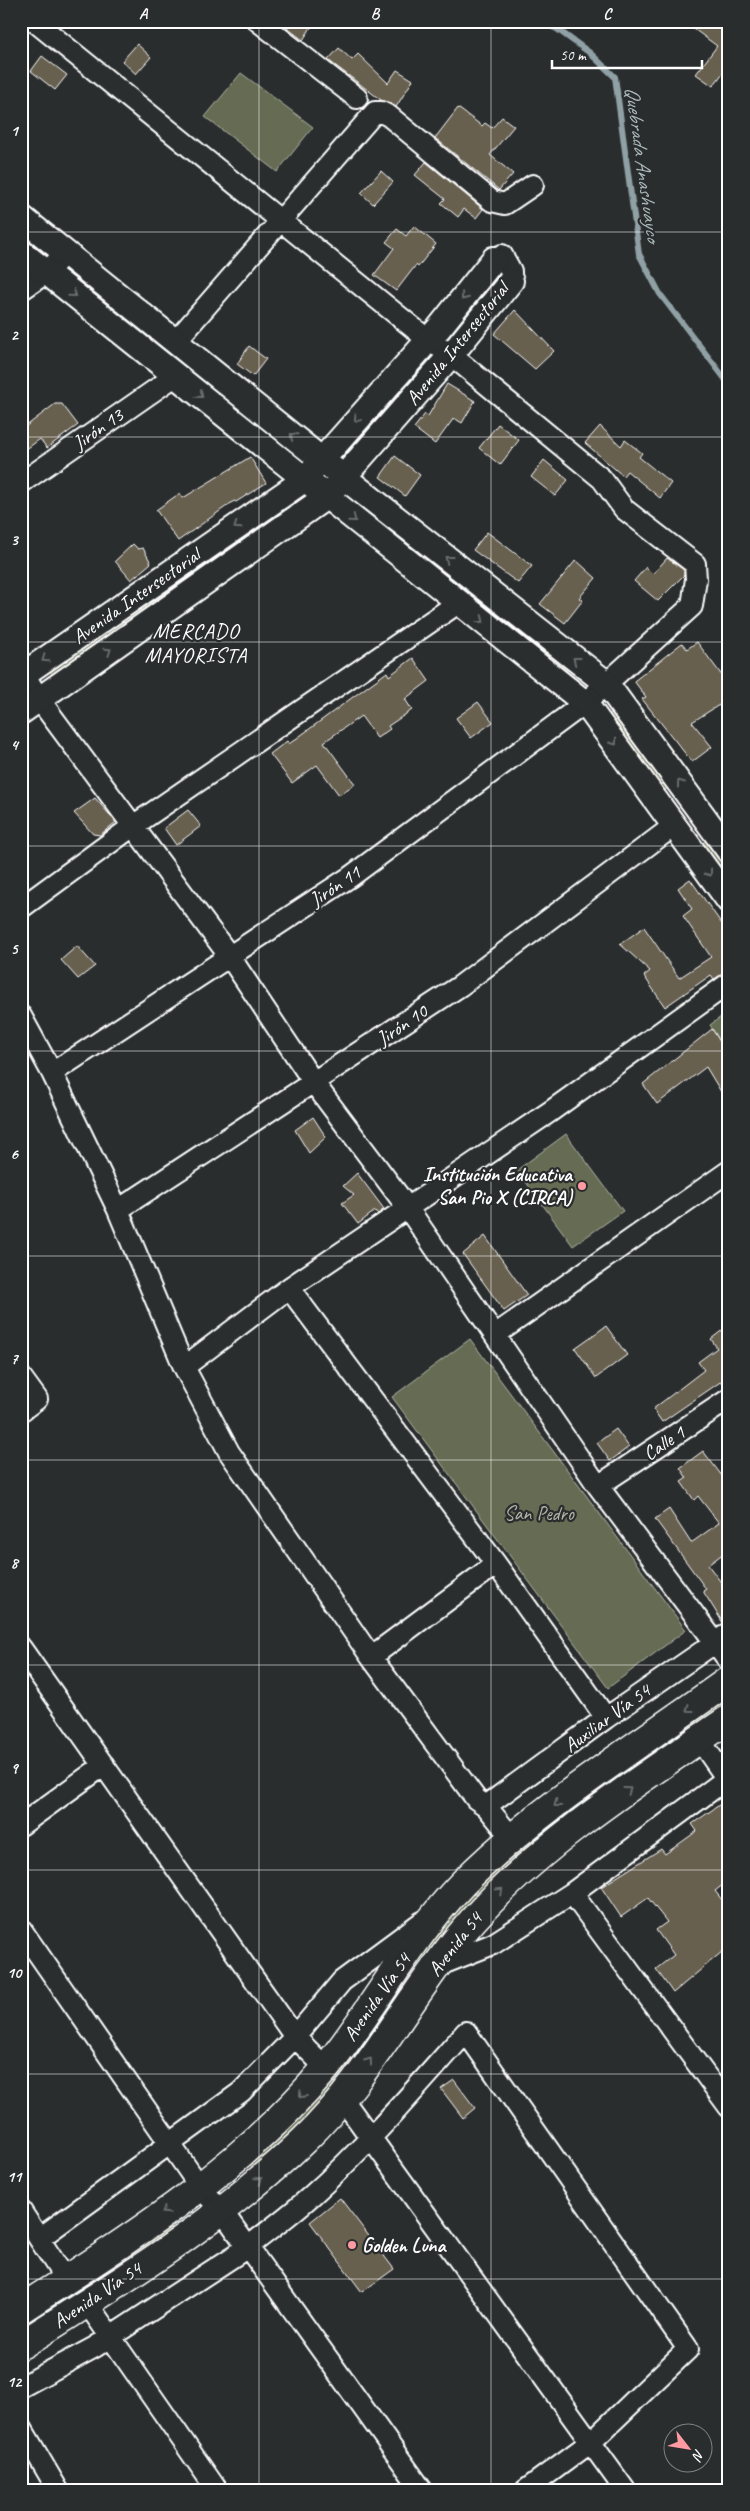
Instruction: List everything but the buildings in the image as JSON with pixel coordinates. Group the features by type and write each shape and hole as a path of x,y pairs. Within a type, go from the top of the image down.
{"main road":[{"name":"Avenida Vía 54","path":"21,2309 200,2187 285,2114 326,2068 442,1908 462,1884 512,1838 729,1680"},
{"name":"Avenida 54","path":"222,2211 306,2139 342,2098 437,1966 472,1921 522,1871 565,1835 729,1718"},
{"name":"Avenida Vía 54","path":"21,2345 222,2211"}],"street":[{"path":"34,21 427,339 451,355"},
{"path":"258,21 357,98"},
{"path":"175,342 375,112 381,112 389,116 492,201 505,204 533,185"},
{"path":"21,217 322,460 606,683 729,851"},
{"path":"21,252 326,498 585,702 729,901"},
{"path":"21,290 46,273 66,253"},
{"name":"Avenida Intersectorial","path":"22,673 304,480 494,259 502,255 511,271 511,281 451,355 326,498 30,705"},
{"name":"Jirón 11","path":"52,1074 350,877 585,702 692,606 696,579 695,564 624,509 602,479 451,355"},
{"name":"Jirón 13","path":"21,483 175,376"},
{"path":"21,908 134,826 458,603"},
{"path":"22,673 30,705 134,826 230,957 314,1083 407,1207 598,1486 721,1638 729,1661"},
{"path":"675,825 698,809"},
{"name":"Jirón 10","path":"118,1210 460,986 675,825"},
{"path":"184,1367 288,1288 551,1111 729,983"},
{"path":"21,1016 52,1074 118,1210 184,1367 229,1452 371,1657 476,1799 486,1806 512,1838"},
{"path":"496,1335 729,1171"},
{"path":"288,1288 496,1564 606,1718"},
{"path":"21,1377 37,1399 21,1411"},
{"name":"Calle 1","path":"598,1486 729,1399"},
{"path":"371,1657 496,1564"},
{"name":"Auxiliar Vía 54","path":"486,1806 606,1718 721,1638"},
{"path":"21,1648 295,2037 326,2068"},
{"path":"437,1966 493,1944 572,1893 728,1779 699,1739"},
{"path":"21,1825 104,1765"},
{"path":"572,1893 729,2107"},
{"path":"40,2238 241,2092 295,2037 342,1981 442,1908"},
{"path":"21,1929 200,2187 222,2211 422,2490"},
{"path":"21,2387 109,2338 248,2247 310,2197 370,2138 466,2032 688,2349 591,2442 526,2490"},
{"path":"342,2098 625,2490"},
{"path":"21,2211 66,2280"},
{"path":"86,2303 216,2490"},
{"path":"21,2427 58,2490"}],"green space":[{"path":"241,73 313,127 277,172 205,117"},
{"path":"502,264 506,273 463,328 455,322"},
{"path":"85,280 296,450 292,456 80,287"},
{"path":"415,365 424,372 356,452 348,445"},
{"path":"289,500 295,508 53,675 48,670"},
{"path":"367,507 568,669 565,673 362,512"},
{"path":"616,710 672,786 662,792 607,716"},
{"path":"709,838 729,865 729,883 701,844"},
{"path":"729,1011 729,1055 710,1025"},
{"path":"566,1134 623,1211 573,1246 517,1170"},
{"name":"San Pedro","path":"470,1339 686,1630 608,1688 392,1397"},
{"path":"729,1692 729,1707 558,1831 337,2088 255,2171 249,2163 473,1889 552,1821"},
{"path":"168,2224 174,2233 21,2334 21,2320"}],"waterway":[{"name":"Quebrada Anashuayco","path":"537,21 557,29 590,53 615,77 639,254 660,294 729,384"}],"place":[{"name":"Institución Educativa San Pio X (CIRCA)","path":"582,1186"},
{"name":"Golden Luna","path":"352,2245"}],"district":[{"name":"MERCADO MAYORISTA","path":"196,643"}]}
